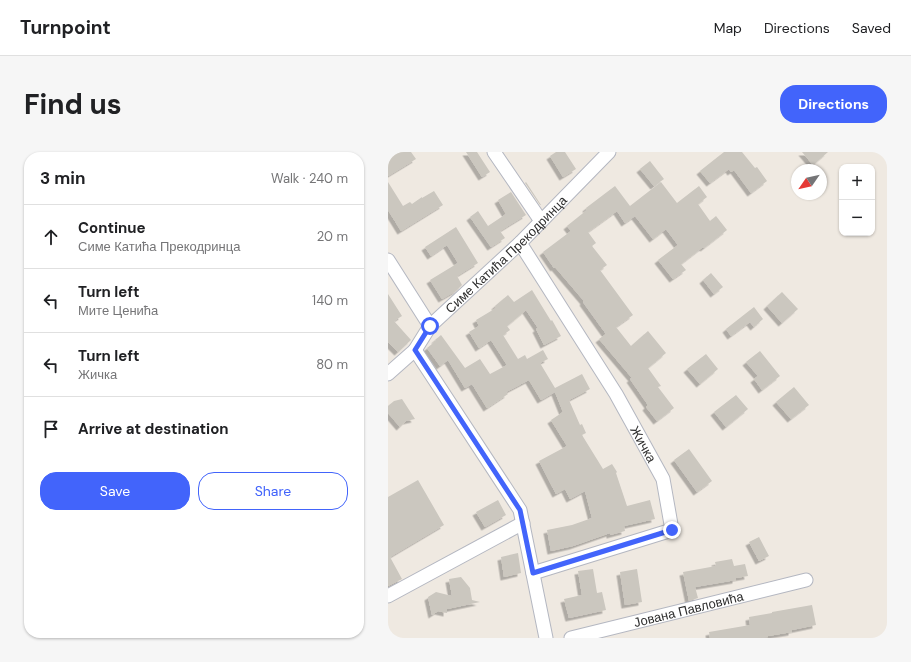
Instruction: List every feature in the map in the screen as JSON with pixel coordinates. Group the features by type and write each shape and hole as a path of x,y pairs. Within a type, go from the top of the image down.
{"street":[{"path":"494,152 541,221"},
{"name":"Симе Катића Прекодринца","path":"388,374 415,350 430,326 520,243 609,152"},
{"name":"Жичка","path":"520,243 616,394 663,479 672,530 533,573"},
{"path":"388,260 430,326"},
{"path":"415,350 520,510 546,638"},
{"path":"388,596 523,523"},
{"name":"Јована Павловића","path":"571,638 806,580"}],"building":[{"path":"388,152 411,152 416,159 388,176"},
{"path":"466,152 477,152 490,172 482,177"},
{"path":"556,152 565,152 576,169 563,177 550,156"},
{"path":"724,152 742,152 755,168 757,167 767,181 751,193 734,170 731,172 729,169 710,183 700,171"},
{"path":"802,152 828,152 814,164 812,164"},
{"path":"650,161 664,179 654,186 640,169"},
{"path":"388,182 403,206 410,202 412,204 434,191 443,205 401,231 388,210"},
{"path":"526,182 541,205 525,183"},
{"path":"661,182 677,203 699,186 707,197 698,204 710,221 716,216 727,230 681,264 686,270 673,279 658,260 678,245 666,229 653,239 635,216 625,223 617,211 588,232 596,243 592,246 607,265 600,270 633,315 616,327 631,346 648,331 666,353 648,368 661,386 658,387 674,408 657,421 646,407 648,405 630,379 632,378 599,339 606,334 583,302 584,301 555,267 554,268 543,252 571,231 567,226 587,210 586,208 615,186 630,206"},
{"path":"511,192 526,215 500,231 505,238 491,247 470,217 478,211 488,226 506,214 498,200"},
{"path":"456,227 478,263 457,276 462,285 456,291 442,299 430,280 458,263 447,245 431,256 425,247"},
{"path":"711,273 723,287 714,294 703,280"},
{"path":"532,290 561,336 544,345 536,329 538,328 526,310 507,326 510,330 503,335 518,359 525,355 527,359 543,350 548,359 540,363 555,388 582,374 590,389 569,400 580,425 582,424 586,433 582,435 603,469 612,464 617,472 616,473 627,506 650,500 655,519 624,526 625,531 610,535 610,533 573,546 551,551 547,530 572,525 592,518 585,491 570,499 565,489 556,494 539,461 567,446 551,420 563,412 555,392 541,400 529,380 506,392 508,394 487,408 472,384 465,388 448,360 440,366 427,348 441,335 465,368 480,359 490,374 507,365 491,340 479,348 469,332 479,326 476,320 496,308 495,306 508,295 514,302"},
{"path":"782,292 798,309 782,323 767,306"},
{"path":"388,294 402,316 394,321 411,340 398,352 388,342"},
{"path":"754,307 763,319 754,327 750,322 731,336 726,329"},
{"path":"760,351 780,376 762,390 754,379 758,376 746,362"},
{"path":"706,354 718,369 700,384 687,369"},
{"path":"794,387 809,405 791,419 776,402"},
{"path":"736,395 748,409 726,427 714,412"},
{"path":"402,399 415,419 406,421 400,427 388,413 388,406 394,401"},
{"path":"689,449 712,481 697,492 674,460"},
{"path":"418,480 444,525 390,557 402,579 388,586 388,497"},
{"path":"498,500 506,515 485,527 476,512"},
{"path":"759,537 769,556 759,561 749,542"},
{"path":"518,553 521,573 504,577 501,557"},
{"path":"732,559 734,566 745,564 748,576 736,578 736,580 695,587 698,598 689,601 683,572 716,566 715,562"},
{"path":"593,569 597,593 602,592 606,610 569,618 564,599 582,595 578,571"},
{"path":"637,569 642,602 625,605 620,572"},
{"path":"461,577 470,588 472,600 480,602 447,609 447,613 438,611 432,615 428,597 436,592 452,596 449,579"},
{"path":"812,605 816,625 792,630 792,632 760,638 710,638 709,632 750,625 749,617"}],"route":[{"path":"430,326 415,350 520,510 533,573 672,530"}]}
